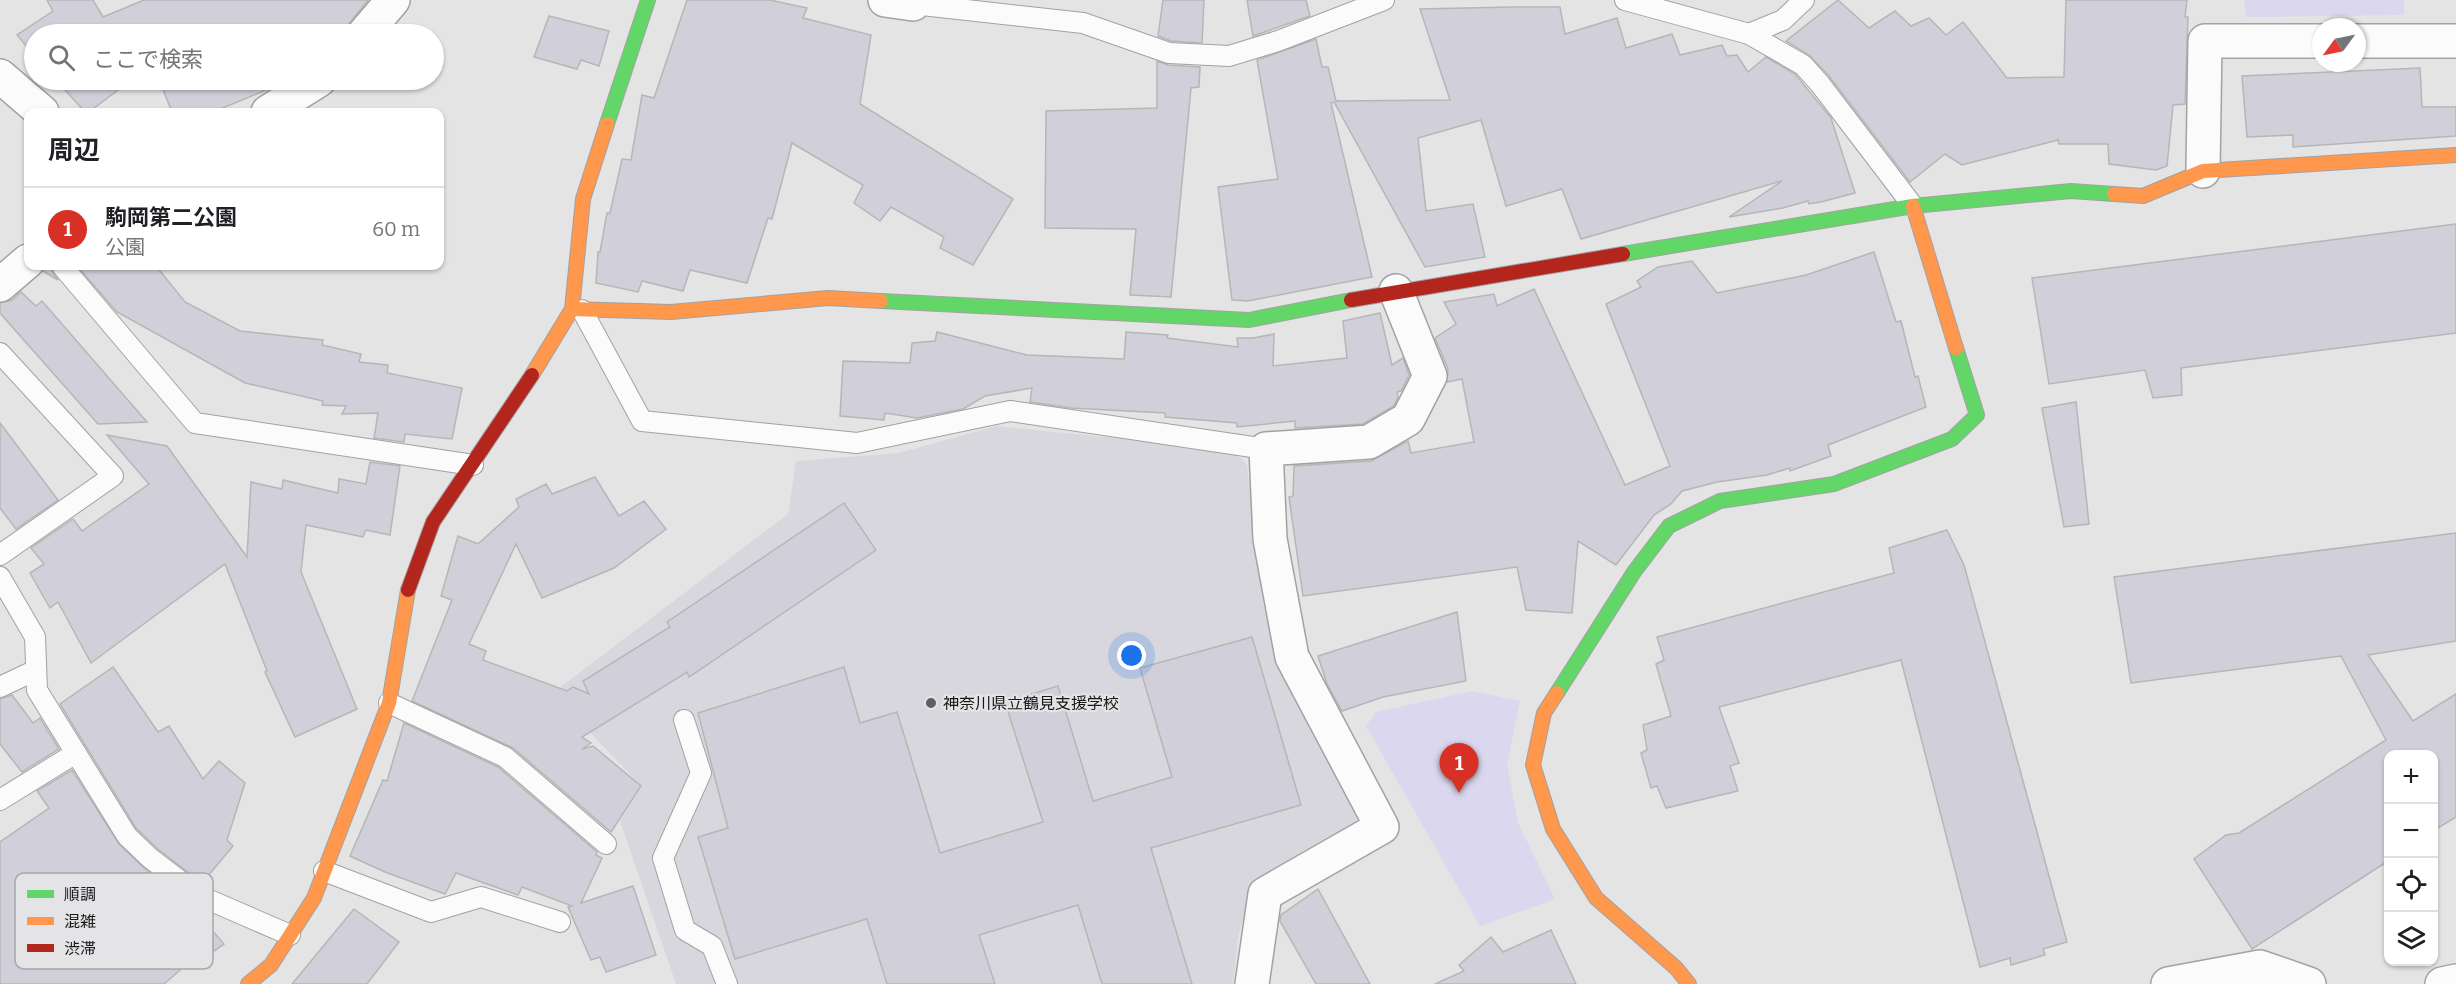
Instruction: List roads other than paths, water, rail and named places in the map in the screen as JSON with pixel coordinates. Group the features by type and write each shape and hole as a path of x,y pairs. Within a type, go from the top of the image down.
{"street":[{"path":"373,24 393,0"},
{"path":"248,984 272,965 314,898 389,703 409,583 433,522 577,309 583,199 648,0"},
{"path":"2203,171 2205,41 2312,41"},
{"path":"2366,41 2456,41"},
{"path":"0,76 37,108"},
{"path":"274,108 303,90"},
{"path":"577,309 671,312 828,298 1249,320 1396,291 1912,206 2071,191 2143,195 2203,171 2456,155"},
{"path":"1689,984 1676,968 1596,898 1553,829 1533,765 1545,713 1634,572 1669,526 1720,501 1834,484 1952,439 1977,415 1912,206"},
{"path":"0,285 24,264"},
{"path":"1252,984 1265,894 1382,827 1292,657 1270,539 1266,449 1369,442 1408,419 1430,376 1396,291"},
{"path":"2168,984 2260,967 2309,984"},
{"path":"2442,984 2456,981"}],"lane":[{"path":"904,1 1083,23 1169,53 1229,56 1278,41 1384,0"},
{"path":"1625,0 1749,34 1803,65 1820,84 1912,206"},
{"path":"1749,34 1783,20 1804,0"},
{"path":"65,270 195,423 473,465"},
{"path":"577,309 642,421 857,443 1010,411 1266,449"},
{"path":"0,353 113,476 0,555"},
{"path":"0,577 35,637 37,690 127,836 170,873"},
{"path":"0,687 36,670"},
{"path":"389,703 505,757 606,844"},
{"path":"684,720 701,773 663,858 685,930 712,946 727,984"},
{"path":"0,800 76,753"},
{"path":"324,871 431,912 481,897 561,922"},
{"path":"213,902 290,935"}],"place":[{"name":"神奈川県立鶴見支援学校","path":"931,703"},
{"name":"駒岡第二公園","path":"1459,793"}]}
